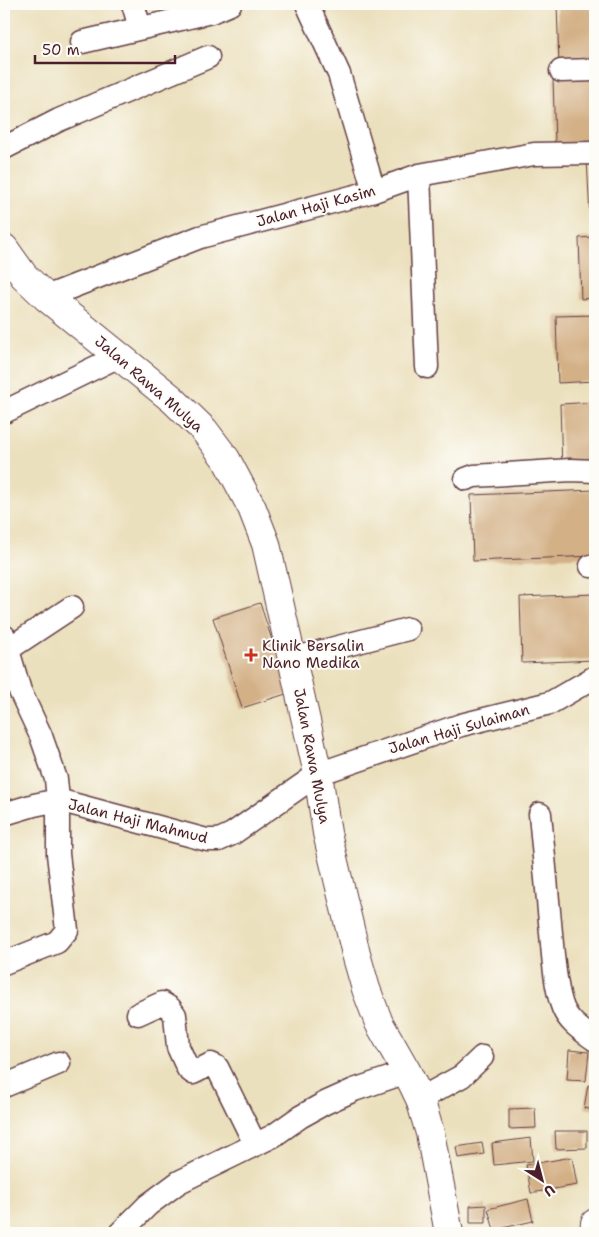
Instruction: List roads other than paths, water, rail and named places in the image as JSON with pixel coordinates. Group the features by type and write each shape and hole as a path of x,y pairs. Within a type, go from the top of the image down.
{"main road":[{"name":"Jalan Rawa Mulya","path":"4,248 24,276 46,297 119,356 204,430 226,459 252,508 266,544 318,774 327,833 356,954 366,989 379,1022 420,1099 430,1133 449,1233"},
{"path":"595,1209 595,1218"},
{"path":"594,1233 595,1223"}],"street":[{"path":"133,4 140,28"},
{"path":"82,42 211,12 230,4"},
{"path":"307,4 339,74 374,191"},
{"path":"4,148 59,120 208,57"},
{"path":"561,71 595,70"},
{"name":"Jalan Haji Kasim","path":"46,297 200,237 374,191 419,174 534,154 595,153"},
{"path":"419,174 427,367"},
{"path":"4,412 119,356"},
{"path":"466,479 484,475 595,470"},
{"path":"4,963 57,942 66,930 58,854 56,779 41,736 20,691 5,646 72,607"},
{"path":"292,659 408,629"},
{"name":"Jalan Haji Sulaiman","path":"318,774 461,725 550,703 595,676"},
{"name":"Jalan Haji Mahmud","path":"58,800 207,840 219,840 232,834 318,774"},
{"path":"4,814 58,800"},
{"path":"540,814 553,955 561,1001 568,1018 595,1040"},
{"path":"138,1014 162,1003 170,1008 175,1015 178,1047 188,1069 193,1073 211,1064 217,1067 255,1144"},
{"path":"420,1099 462,1076 482,1057"},
{"path":"4,1086 58,1063"},
{"path":"120,1233 148,1205 179,1182 273,1136 300,1117 325,1103 354,1090 407,1072"}],"place":[{"name":"Klinik Bersalin Nano Medika","path":"251,655"}]}
